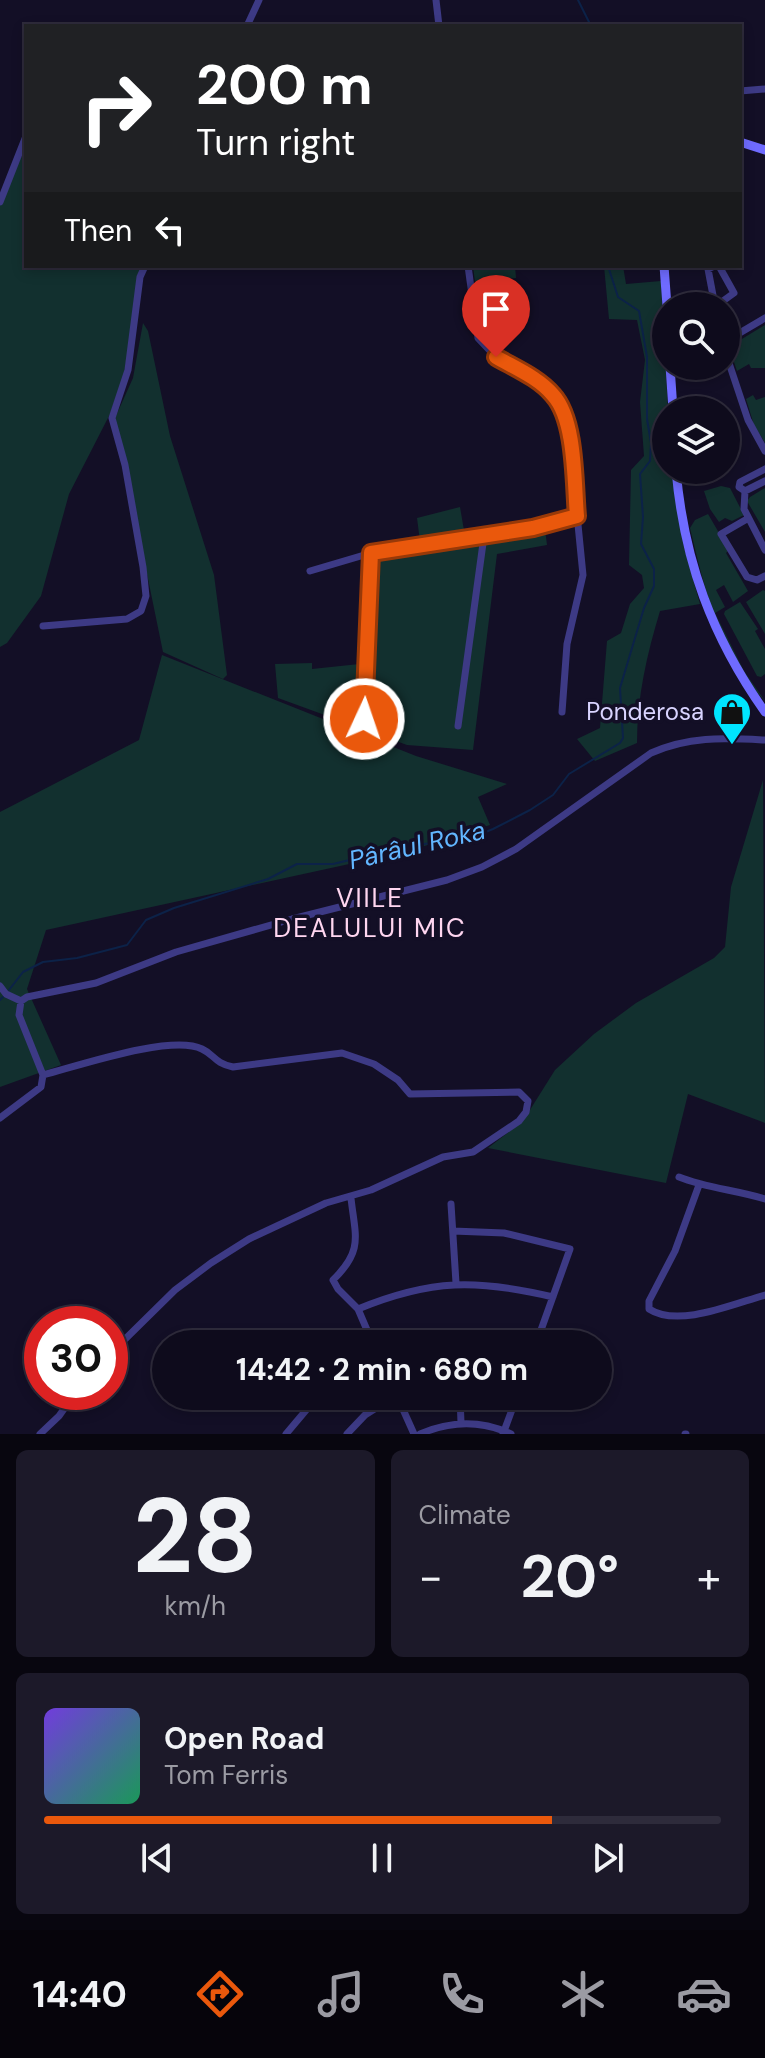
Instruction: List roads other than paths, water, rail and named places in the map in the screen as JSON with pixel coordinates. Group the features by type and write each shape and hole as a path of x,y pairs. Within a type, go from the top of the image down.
{"main road":[{"path":"742,143 765,150"},
{"path":"664,268 666,292"},
{"path":"678,484 684,527 710,617 725,651 765,712"}],"street":[{"path":"248,24 259,0"},
{"path":"436,0 439,24"},
{"path":"742,91 765,89"},
{"path":"0,202 24,141"},
{"path":"43,626 127,619 135,617 145,604 135,517 112,418 128,370 140,277 144,268"},
{"path":"468,268 475,329 481,344 553,395 569,434 583,575 567,644 562,712"},
{"path":"711,268 708,269 712,292"},
{"path":"717,268 733,292"},
{"path":"740,333 765,318"},
{"path":"735,380 748,420 765,451"},
{"path":"745,491 739,487 740,482 765,469"},
{"path":"765,481 745,491 742,500 747,519 765,550"},
{"path":"310,571 371,553 547,526 577,516"},
{"path":"747,519 721,534 747,577 764,579"},
{"path":"458,726 484,536"},
{"path":"361,731 371,553"},
{"path":"0,1118 41,1087 43,1075 19,1015 21,1001 27,997 96,983 176,952 447,880 482,867 516,849 651,753 674,743 702,739 765,740"},
{"path":"0,986 6,994 21,1001"},
{"path":"43,1075 165,1045 202,1049 222,1064 233,1067 342,1053 374,1064 398,1080 410,1094 519,1092 528,1101 526,1112 519,1121 473,1152 443,1157 351,1198 326,1203 249,1239 175,1290 128,1336"},
{"path":"679,1177 699,1185 765,1199"},
{"path":"699,1185 675,1251 652,1295 649,1309 677,1317 765,1295"},
{"path":"351,1198 355,1228 353,1255 333,1280 358,1309 367,1330"},
{"path":"451,1204 456,1283"},
{"path":"453,1231 504,1233 570,1249 541,1330"},
{"path":"358,1309 394,1296 456,1283 505,1286 553,1297"},
{"path":"40,1434 63,1410"},
{"path":"286,1434 306,1410"},
{"path":"347,1434 373,1410"},
{"path":"403,1410 414,1434"},
{"path":"461,1410 461,1423"},
{"path":"420,1434 461,1423 489,1426 506,1433 513,1410"}],"waterway":[{"name":"Pârâul Roka","path":"578,0 590,24"},
{"name":"Pârâul Roka","path":"9,990 23,972 43,962 77,958 127,945 146,920 174,908 268,879 297,864 333,864 408,846 471,838 530,810 553,795 569,774 620,743 623,738 620,688 644,608 654,586 654,569 641,544 640,474 650,461 651,443 647,419 647,357 639,311 618,297 609,268"},
{"name":"Pârâul Roka","path":"0,1000 3,997"}],"place":[{"name":"Ponderosa","path":"732,746"}],"district":[{"name":"VIILE DEALULUI MIC","path":"370,913"}]}
